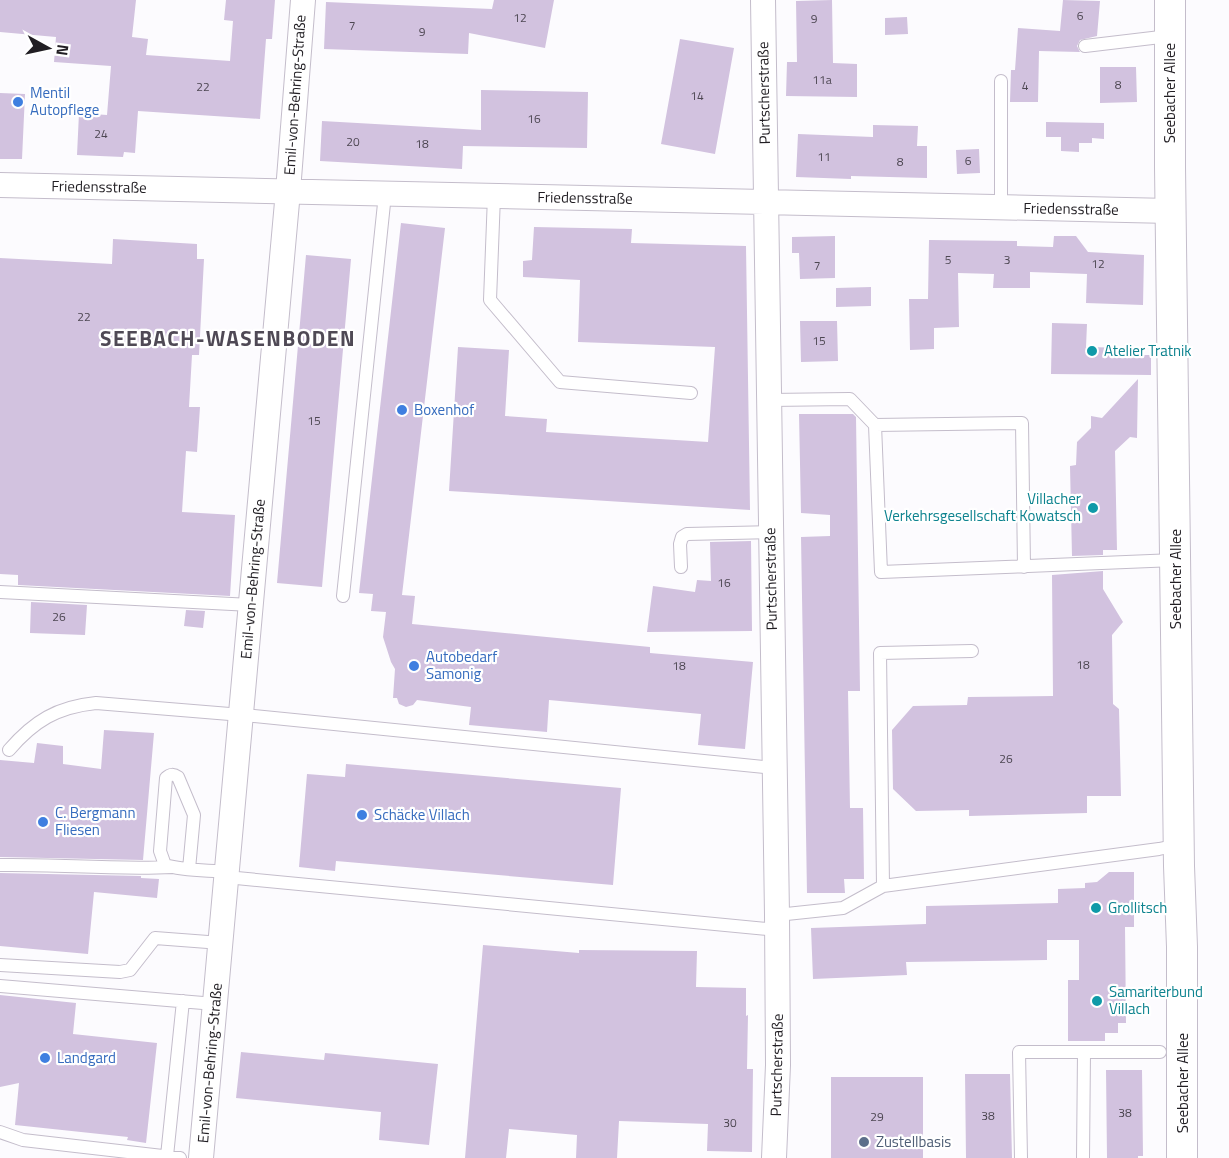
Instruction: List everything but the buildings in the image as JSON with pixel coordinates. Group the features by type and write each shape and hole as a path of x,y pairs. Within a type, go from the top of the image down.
{"street":[{"name":"Emil-von-Behring-Straße","path":"201,1158 288,191 303,0"},
{"name":"Purtscherstraße","path":"763,0 777,923 778,1065 774,1158"},
{"name":"Seebacher Allee","path":"1170,0 1170,211 1182,947 1182,1158"},
{"name":"Friedensstraße","path":"0,185 1170,211"}],"lane":[{"path":"1085,46 1170,36"},
{"path":"1001,81 1001,207"},
{"path":"343,596 385,194"},
{"path":"494,196 490,300 560,382 691,393"},
{"path":"769,400 850,399 875,425 880,572 1176,560"},
{"path":"875,425 1022,423 1024,567"},
{"path":"681,567 680,544 682,537 687,534 771,532"},
{"path":"0,592 250,605"},
{"path":"884,886 880,653 972,651"},
{"path":"9,750 33,724 75,705 96,704 241,714 774,768"},
{"path":"172,867 165,865 160,851 166,778 169,775 178,777 194,815 189,869"},
{"path":"0,865 172,867 227,875 777,923 843,908 884,886 1179,845"},
{"path":"0,965 120,972 130,970 155,938 221,943"},
{"path":"0,986 215,1004"},
{"path":"167,1156 183,1002"},
{"path":"1083,1158 1084,1052"},
{"path":"1021,1158 1019,1053 1160,1052"},
{"path":"0,1132 23,1140 180,1158"}],"place":[{"name":"Mentil Autopflege","path":"18,102"},
{"name":"Atelier Tratnik","path":"1092,351"},
{"name":"Boxenhof","path":"402,410"},
{"name":"Villacher Verkehrsgesellschaft Kowatsch","path":"1093,508"},
{"name":"Autobedarf Samonig","path":"414,666"},
{"name":"Schäcke Villach","path":"362,815"},
{"name":"C. Bergmann Fliesen","path":"43,822"},
{"name":"Grollitsch","path":"1096,908"},
{"name":"Samariterbund Villach","path":"1097,1001"},
{"name":"Landgard","path":"45,1058"},
{"name":"Zustellbasis","path":"864,1142"}],"district":[{"name":"SEEBACH-WASENBODEN","path":"228,339"}]}
